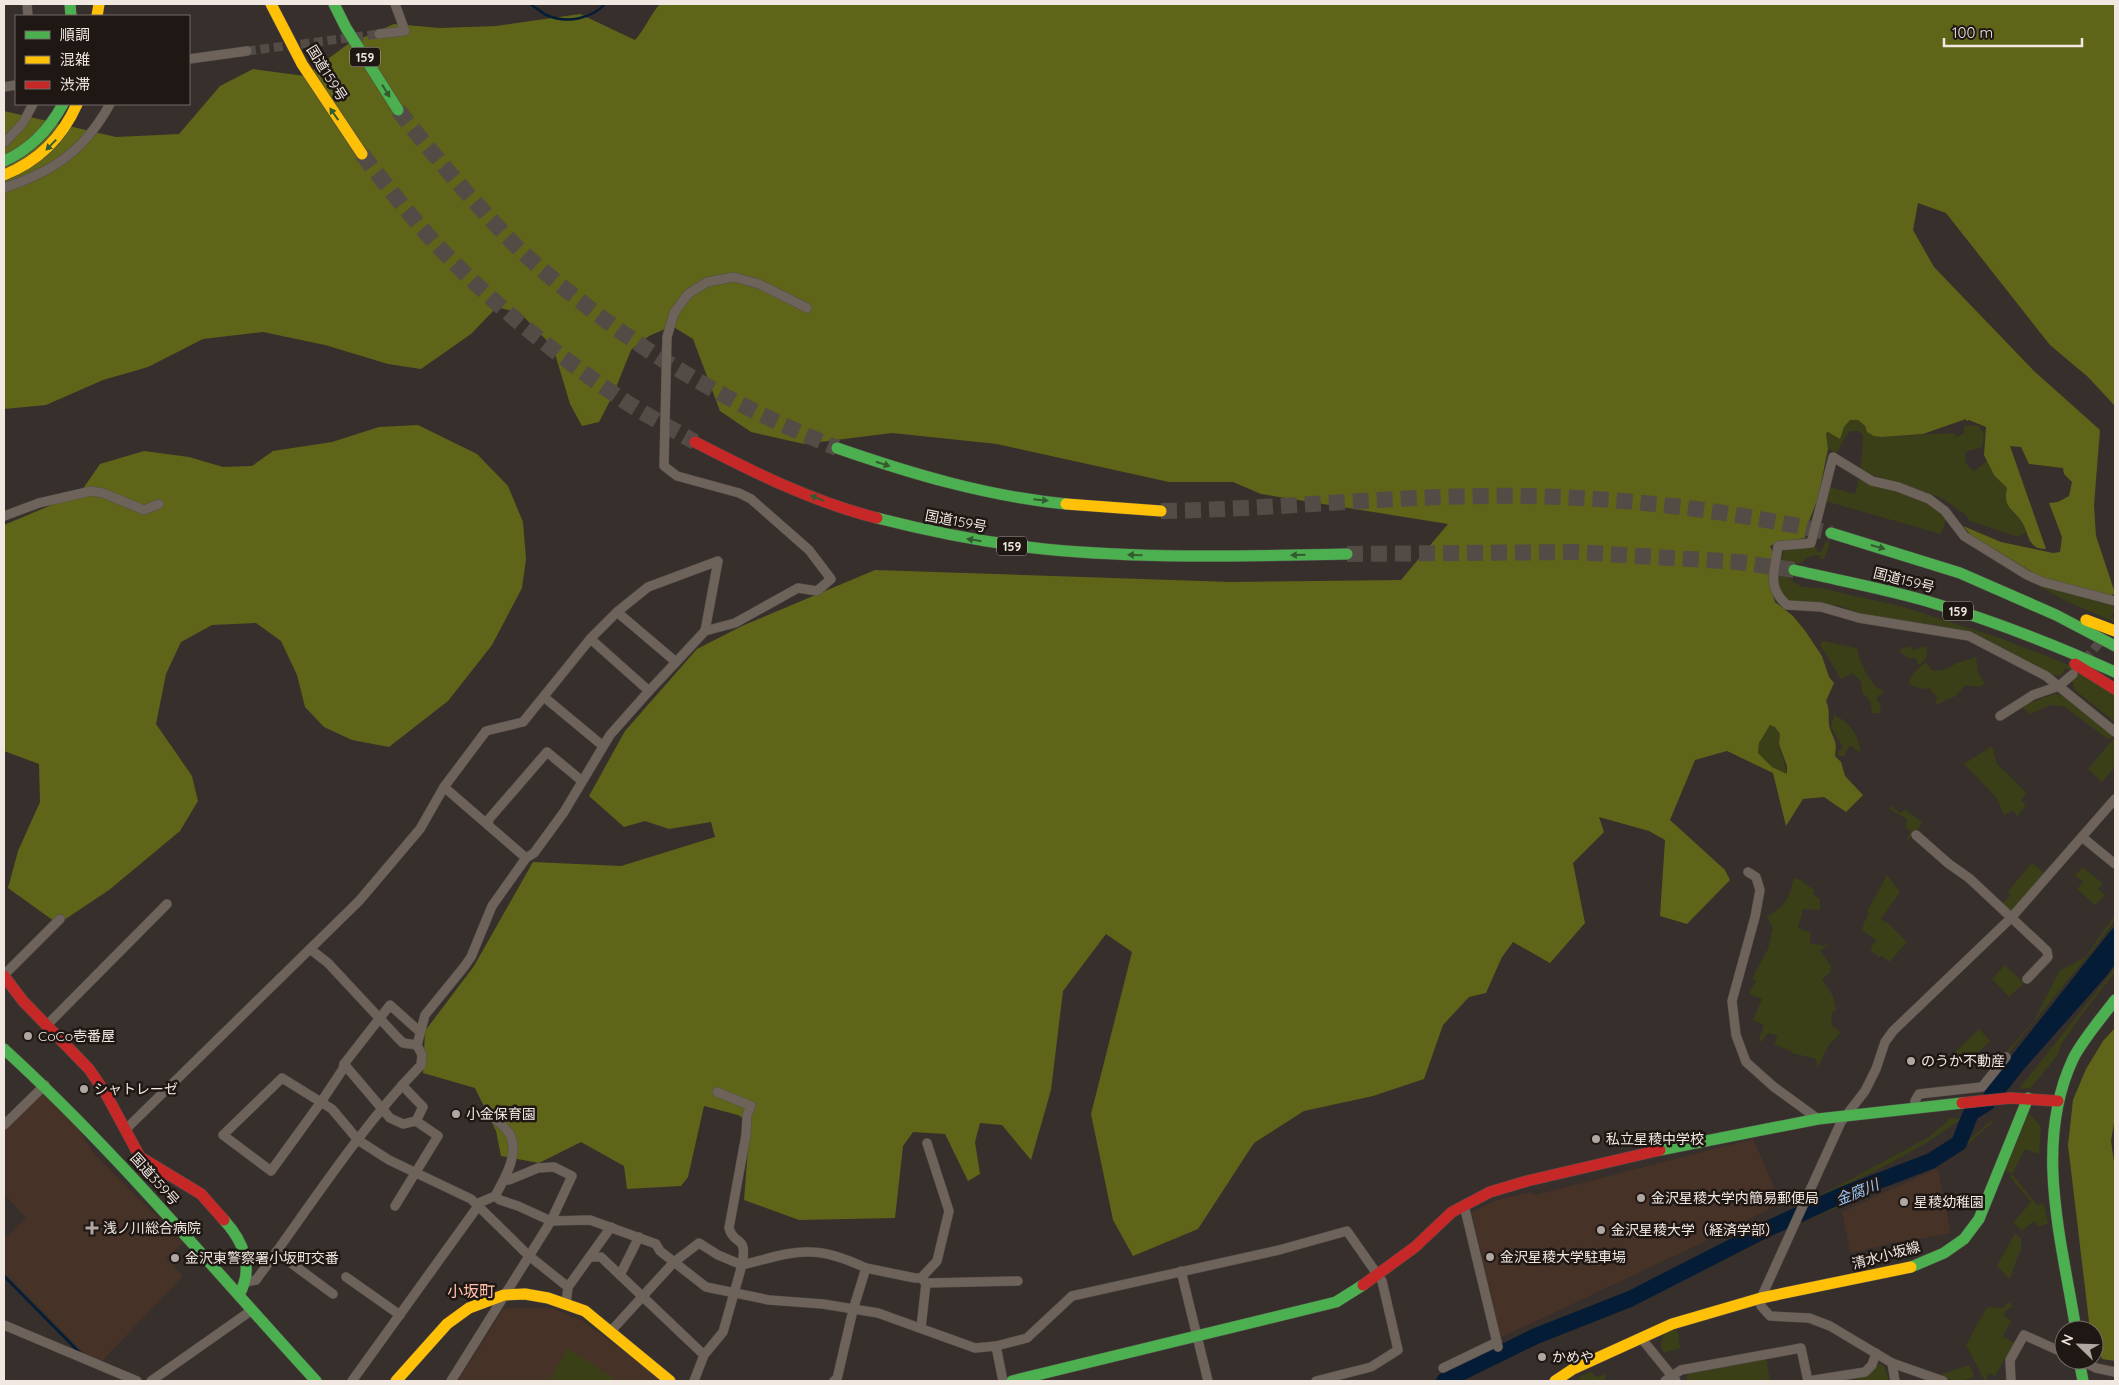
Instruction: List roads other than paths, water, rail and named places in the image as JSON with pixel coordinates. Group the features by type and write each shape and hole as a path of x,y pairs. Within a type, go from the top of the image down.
{"main road":[{"path":"265,4 302,64"},
{"name":"国道159号","path":"271,4 302,64 362,154"},
{"name":"159","path":"334,4 346,28 398,110"},
{"path":"4,161 19,154 40,138 57,116 62,105"},
{"path":"4,175 28,164 52,144 69,122 77,105"},
{"name":"国道159号","path":"695,442 771,479 825,502 865,515 965,539 1055,551 1103,554 1201,556 1346,554"},
{"path":"837,448 921,475 1015,498 1105,508 1161,511"},
{"name":"国道159号","path":"1831,533 1960,573 2056,614 2115,646"},
{"name":"国道159号","path":"1794,570 1915,598 1964,613 2047,642 2115,672"},
{"path":"1960,573 2115,631"},
{"name":"159","path":"1828,578 1920,606 2057,654 2115,689"},
{"path":"4,976 23,1001 89,1069 106,1094 137,1154 201,1194 232,1230 239,1240 245,1256 246,1282 239,1295"},
{"path":"2074,1320 2054,1195 2051,1164 2058,1101 2073,1058 2115,1000"},
{"name":"国道359号","path":"4,1049 45,1085 124,1166 316,1381"},
{"path":"1012,1381 1336,1302 1353,1293 1415,1246 1452,1212 1490,1192 1527,1181 1701,1141 1818,1119 2010,1098 2058,1101"},
{"name":"清水小坂線","path":"1555,1381 1574,1369 1672,1324 1761,1298 1904,1269 1944,1253 1964,1239 1978,1219 2028,1098"},
{"path":"396,1381 447,1324 469,1308 504,1295 525,1294 566,1304 585,1311 670,1381"}],"street":[{"path":"379,34 405,30 395,4"},
{"path":"190,59 247,52"},
{"path":"4,143 23,123 32,105"},
{"path":"4,188 35,178 66,159 81,144 109,105"},
{"path":"246,1282 256,1280 358,1140 402,1084 421,1065 422,1055 417,1045 425,1015 464,967 492,906 526,858 534,853 564,812 610,735 705,631 735,623 798,588 817,592 831,579 809,550 751,498 740,493 678,476 664,466 667,337 669,325 680,304 688,294 707,282 720,278 734,277 759,284 807,308"},
{"path":"2115,601 2043,582 2027,575 1964,536 1945,511 1929,499 1898,487 1872,481 1833,457 1811,543 1778,546 1773,583 1775,593 1786,605 1820,608 1859,618 1969,636 2046,676 2115,732"},
{"path":"4,516 39,504 92,491 103,493 144,510 159,504"},
{"path":"125,1130 359,901 420,829 444,787 486,731 523,722 591,638 617,612 648,588 718,561 705,631"},
{"path":"617,612 676,662"},
{"path":"591,638 649,691"},
{"path":"2000,716 2033,695 2059,686 2073,674"},
{"path":"544,697 603,746"},
{"path":"488,825 489,819 547,752 582,781"},
{"path":"444,787 526,858"},
{"path":"1943,1381 1892,1363 1830,1326 1809,1318 1770,1316 1761,1306 1761,1298 1804,1201 1846,1115 1864,1091 1876,1069 1885,1042 1893,1031 1957,968 2011,918 2115,799"},
{"path":"1916,835 1969,878 2047,951 2048,956 2026,979"},
{"path":"2082,837 2115,864"},
{"path":"1748,872 1756,877 1760,890 1755,917 1732,1001 1736,1034 1746,1062 1774,1087 1818,1119"},
{"path":"46,1026 167,904"},
{"path":"4,976 60,919"},
{"path":"310,949 328,963 403,1043 417,1045"},
{"path":"420,1032 390,1005 344,1064 344,1070 321,1102 271,1171 223,1136 282,1078 321,1102 332,1109 358,1140 390,1160 471,1199 528,1255 568,1286"},
{"path":"1916,1108 1915,1101 1919,1094 1982,1087 2006,1057"},
{"path":"344,1064 390,1118 404,1124 416,1121 438,1136 395,1206"},
{"path":"402,1084 423,1107 416,1121"},
{"path":"4,1125 45,1085"},
{"path":"694,1381 704,1356 723,1332 742,1265 744,1250 743,1244 728,1228 746,1135 747,1115 751,1106 717,1092"},
{"path":"352,1381 481,1202 495,1196 504,1180 513,1151 510,1135 502,1124 486,1112"},
{"path":"921,1328 924,1281 936,1261 949,1211 927,1143"},
{"path":"124,1166 137,1154"},
{"path":"451,1381 528,1255 552,1221 572,1176 554,1167 538,1168 509,1180 504,1180"},
{"path":"495,1196 500,1200 552,1221 590,1220 656,1244 660,1251 706,1287 769,1300 823,1304 878,1313 975,1348 996,1346 1027,1338 1072,1296 1280,1250 1347,1231 1382,1281 1398,1350 1371,1367 1316,1381"},
{"path":"1443,1368 1497,1344 1464,1205"},
{"path":"566,1304 568,1286 611,1227"},
{"path":"620,1275 639,1238"},
{"path":"611,1331 674,1262 699,1243 718,1255 742,1265 793,1253 812,1252 852,1262 866,1268 924,1281 1018,1281"},
{"path":"276,1252 333,1294"},
{"path":"590,1257 601,1257 704,1356"},
{"path":"834,1381 837,1379 853,1310 866,1268"},
{"path":"1181,1271 1208,1381"},
{"path":"346,1277 400,1315"},
{"path":"151,1381 252,1310"},
{"path":"4,1325 137,1381"},
{"path":"2011,1381 2010,1360 2024,1335 2054,1348"},
{"path":"1641,1338 1670,1380 1681,1370 1801,1348 1808,1381 1865,1372 1872,1365 1876,1354"},
{"path":"996,1346 1003,1381"},
{"path":"1892,1363 1895,1381"}],"waterway":[{"path":"530,4 546,15 562,19 586,16 605,4"},
{"path":"1987,1103 1990,1091 2115,933"},
{"name":"金腐川","path":"1444,1381 1536,1336 1630,1299 1763,1231 1842,1195 1931,1161 1959,1143 1971,1113 1987,1103 2017,1065 2101,970 2115,951"},
{"path":"4,1276 82,1355"}],"tunnel":[{"path":"247,51 379,34"},
{"path":"398,110 456,180 517,247 593,311 651,352 710,388 772,420 837,448"},
{"path":"362,154 434,242 478,286 526,328 575,366 634,407 695,442"},
{"path":"1161,511 1252,508 1436,497 1566,497 1718,512 1831,533"},
{"path":"1347,554 1574,552 1738,562 1794,570"},
{"path":"2085,660 2103,638"}],"place":[{"name":"CoCo壱番屋","path":"28,1036"},
{"name":"のうか不動産","path":"1911,1061"},
{"name":"シャトレーゼ","path":"84,1089"},
{"name":"小金保育園","path":"456,1114"},
{"name":"私立星稜中学校","path":"1596,1139"},
{"name":"金沢星稜大学内簡易郵便局","path":"1641,1198"},
{"name":"星稜幼稚園","path":"1904,1202"},
{"name":"浅ノ川総合病院","path":"92,1228"},
{"name":"金沢星稜大学（経済学部）","path":"1601,1230"},
{"name":"金沢星稜大学駐車場","path":"1490,1257"},
{"name":"金沢東警察署小坂町交番","path":"175,1258"},
{"name":"かめや","path":"1542,1357"}],"district":[{"name":"小坂町","path":"471,1291"}]}
